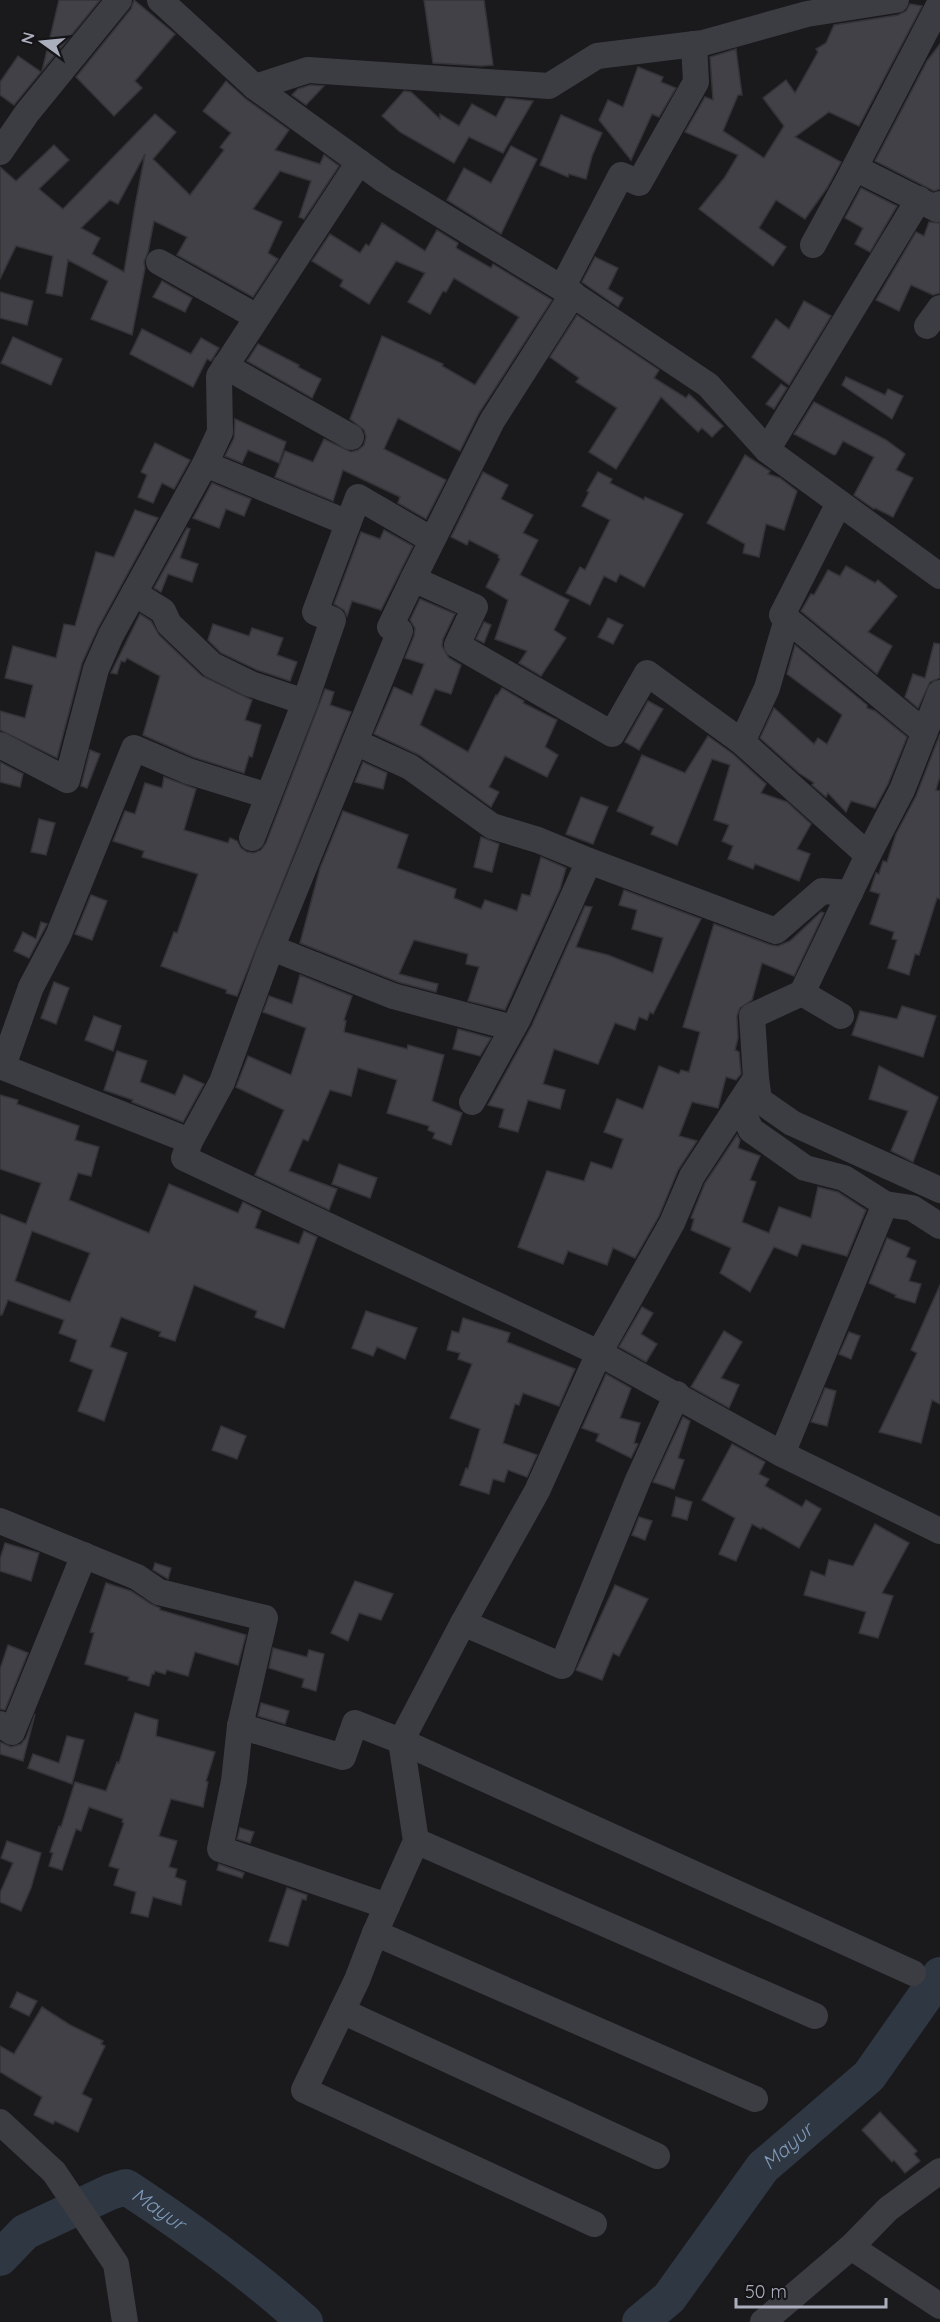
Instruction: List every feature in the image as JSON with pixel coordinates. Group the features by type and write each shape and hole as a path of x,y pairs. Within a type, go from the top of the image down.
{"street":[{"path":"0,152 27,113 119,0"},
{"path":"160,0 255,87 384,180 568,291 708,385 767,450 940,576"},
{"path":"255,87 308,70 549,86 597,56 694,44 807,14 896,0"},
{"path":"813,245 940,3"},
{"path":"694,44 696,82 639,183 621,174 568,291 492,421 390,627 400,631 272,948 222,1082 190,1141 184,1158 599,1353 782,1454 940,1531"},
{"path":"0,745 67,780 96,669 220,432 219,376 359,162"},
{"path":"767,450 929,202 855,168 852,173"},
{"path":"159,262 257,317"},
{"path":"225,366 351,437"},
{"path":"205,464 348,523"},
{"path":"252,838 305,702 333,620 315,612 358,497 432,540"},
{"path":"839,503 782,615 924,732"},
{"path":"413,579 475,607 457,645 612,734 647,673 742,742 868,855"},
{"path":"134,593 163,611 169,624 212,665 251,684 305,702"},
{"path":"742,742 767,688 787,620"},
{"path":"940,693 902,790 802,993 752,1016 759,1100 792,1123 940,1190"},
{"path":"355,742 410,767 492,826 538,840 776,931 822,891 850,893"},
{"path":"190,1141 2,1066 30,987 58,936 134,748 188,771 268,796"},
{"path":"472,1102 513,1028 589,861"},
{"path":"272,948 393,996 513,1028"},
{"path":"802,993 842,1016"},
{"path":"594,2224 304,2090 342,2011 416,1841 401,1741 463,1623 537,1491 599,1353 672,1223 692,1176 756,1078"},
{"path":"739,1104 751,1130 805,1168 844,1178 885,1204 912,1208 940,1226"},
{"path":"782,1454 885,1204"},
{"path":"463,1623 562,1666 638,1480 677,1394"},
{"path":"0,1521 137,1576 159,1592 265,1618 240,1726 234,1781 220,1849 387,1906"},
{"path":"0,1724 12,1732 84,1555"},
{"path":"240,1726 343,1756 355,1723 401,1741 913,1973"},
{"path":"416,1841 815,2016"},
{"path":"375,1933 755,2099"},
{"path":"342,2011 657,2156"},
{"path":"0,2122 54,2172 116,2264 125,2322"},
{"path":"763,2322 851,2247 888,2209 940,2171"},
{"path":"851,2247 940,2306"}],"building":[{"path":"59,0 100,0 42,71"},
{"path":"134,0 175,34 135,81 142,88 114,116 76,77 131,9"},
{"path":"424,0 484,0 493,65 433,63"},
{"path":"910,4 922,6 859,126 829,112 795,137 841,162 827,188 805,219 776,200 759,228 786,247 773,266 699,209 725,177 738,155 685,132 705,97 713,100 710,57 736,49 742,95 738,95 723,131 764,158 784,126 763,98 786,80 795,93 818,52 816,49 826,43 834,25 898,15 906,11"},
{"path":"940,44 940,189 934,191 875,161 927,61"},
{"path":"18,56 41,72 14,105 0,95 0,82"},
{"path":"638,67 663,77 661,82 676,88 659,117 652,114 631,160 599,120 608,100 623,107"},
{"path":"226,81 246,99 289,130 275,150 320,164 324,155 339,166 304,219 299,217 311,181 280,171 253,209 282,222 268,253 278,259 253,297 177,255 187,237 154,221 144,262 145,268 132,335 91,319 108,281 68,260 62,296 46,293 53,256 16,246 0,279 0,167 16,181 54,145 69,160 39,189 63,209 155,114 176,132 153,159 190,195 224,150 220,147 231,133 203,111","holes":["145,154 124,272 92,254 100,238 81,228 110,200 118,204"]},
{"path":"310,85 324,86 306,105 292,95 298,89"},
{"path":"404,91 411,92 440,119 440,114 459,126 472,104 496,117 506,98 533,101 503,153 469,137 454,163 400,132 382,116"},
{"path":"561,115 602,133 592,156 586,179 569,174 568,177 540,165"},
{"path":"511,146 537,159 501,234 447,200 464,168 491,183"},
{"path":"861,188 897,206 870,252 855,244 863,228 845,218"},
{"path":"929,222 940,223 940,293 933,295 911,285 899,311 876,300 916,232 924,236"},
{"path":"382,223 425,251 437,230 458,243 456,248 491,268 493,264 552,300 479,413 460,451 398,418 384,449 446,480 426,519 398,503 400,497 343,470 333,501 275,477 285,451 313,462 324,439 351,452 364,445 366,437 364,430 350,419 382,336 443,364 442,366 475,385 519,317 454,278 446,292 443,291 430,314 408,302 425,273 396,261 369,304 340,286 343,280 312,261 330,234 360,253 366,244 369,246"},
{"path":"595,257 618,268 608,289 623,298 618,307 582,282"},
{"path":"162,281 192,298 185,312 153,297"},
{"path":"0,292 33,301 27,325 0,318"},
{"path":"804,301 831,316 789,385 752,357 776,319 789,329"},
{"path":"577,315 659,370 654,378 686,398 689,394 723,426 712,437 702,428 698,432 661,397 616,469 589,452 617,408 576,382 579,378 550,357"},
{"path":"142,329 191,354 201,338 219,348 211,361 207,359 193,387 130,354"},
{"path":"13,337 62,359 51,385 1,363"},
{"path":"258,344 321,379 312,398 247,361"},
{"path":"846,377 885,395 888,389 903,396 892,419 842,385"},
{"path":"781,384 787,388 774,409 766,404"},
{"path":"814,402 886,440 905,454 896,470 913,478 893,517 874,509 854,495 874,457 843,441 834,455 794,434"},
{"path":"235,419 286,442 279,463 248,450 242,463 225,456 234,438"},
{"path":"155,443 190,460 174,489 162,483 153,503 138,497 147,475 141,472"},
{"path":"745,455 770,471 768,474 780,478 797,491 784,530 766,524 759,557 743,553 745,544 707,523"},
{"path":"483,472 508,485 501,499 533,515 523,533 538,540 520,575 569,600 554,630 566,638 541,676 519,663 527,651 495,639 508,600 486,587 500,559 499,555 469,540 467,545 451,537"},
{"path":"598,472 612,479 610,483 644,500 645,497 683,514 644,587 620,574 616,582 604,576 590,605 566,593 580,567 585,570 610,520 582,506 589,492 587,491"},
{"path":"212,483 251,499 244,516 226,509 219,528 193,518"},
{"path":"135,510 158,518 98,628 82,663 57,758 0,730 0,711 25,718 33,685 5,678 13,646 56,658 64,624 75,626 96,552 114,557"},
{"path":"187,528 190,529 180,558 198,564 192,582 168,574 161,592 154,588"},
{"path":"384,530 413,546 381,610 352,601 347,616 344,610 334,604 361,532 380,539"},
{"path":"846,566 875,583 878,580 897,596 868,632 892,646 877,674 801,611 811,594 814,595 828,570 840,576"},
{"path":"420,599 455,614 442,646 449,658 461,665 451,694 435,689 420,725 468,752 496,695 502,688 524,701 523,703 557,720 545,747 558,755 547,777 505,756 489,787 499,792 491,807 419,755 374,734 394,687 412,695 424,664 405,658 414,636 415,628 410,620"},
{"path":"140,614 151,621 159,635 202,676 252,700 245,720 261,725 252,757 249,756 244,773 193,757 143,735 160,676 127,658 125,662 121,661 117,674 111,673"},
{"path":"608,618 623,625 613,644 598,637"},
{"path":"484,622 491,625 484,643 476,639"},
{"path":"213,624 249,636 252,628 283,638 277,655 297,662 290,681 257,670 221,653 208,640"},
{"path":"934,643 940,644 940,678 930,682 918,708 905,697 913,674 925,678"},
{"path":"795,645 867,705 867,708 875,711 907,737 888,784 875,808 851,801 846,812 828,793 826,797 812,785 814,783 799,773 760,738 774,708 814,744 818,738 827,744 842,715 787,674"},
{"path":"325,689 334,692 330,705 351,712 237,996 226,993 227,990 161,966 174,932 177,933 198,874 142,857 144,851 113,841 125,811 135,814 145,783 162,788 164,777 196,789 184,830 228,843 230,838 237,841 247,852 254,853 261,850 266,843"},
{"path":"648,701 663,709 639,750 625,742"},
{"path":"940,734 940,776 936,790 940,791 940,899 937,898 919,955 915,954 909,975 888,968 897,940 892,939 894,932 870,924 880,894 870,891 883,861 887,862 896,834 916,796"},
{"path":"708,736 733,754 766,784 761,793 787,802 811,824 797,849 810,854 799,881 755,864 753,869 728,859 733,846 722,841 729,825 714,820 730,765 712,759 677,845 651,834 654,827 617,811 642,755 685,773"},
{"path":"90,750 100,754 87,788 81,786"},
{"path":"0,762 23,774 20,787 0,782"},
{"path":"363,762 387,773 383,789 355,782"},
{"path":"581,797 608,807 593,844 566,834"},
{"path":"343,811 408,835 397,868 456,889 454,898 481,909 485,900 517,911 522,894 530,896 541,857 566,868 560,889 505,1010 468,1001 479,967 466,964 468,954 414,940 399,974 438,984 436,992 398,982 300,943 320,868"},
{"path":"39,819 55,823 46,855 31,852"},
{"path":"481,837 499,844 492,872 474,867"},
{"path":"624,890 701,919 653,1014 650,1012 647,1020 639,1017 635,1030 615,1023 598,1064 554,1049 543,1084 565,1090 560,1109 528,1100 518,1132 499,1127 504,1109 488,1105 532,1025 585,906 592,907 576,947 608,955 653,973 663,938 632,929 637,910 619,905"},
{"path":"91,895 107,901 92,940 75,934"},
{"path":"821,912 824,913 794,976 762,963 752,1000 740,1008 737,1016 738,1038 735,1050 739,1052 741,1074 736,1080 726,1077 718,1108 692,1102 679,1136 697,1141 678,1170 659,1216 635,1258 613,1248 607,1265 568,1251 563,1264 518,1247 547,1171 584,1181 591,1162 612,1169 623,1139 604,1132 617,1099 643,1109 659,1066 679,1074 681,1070 689,1072 700,1032 683,1027 714,924 778,946 790,941"},
{"path":"41,922 47,924 29,958 14,951 23,932 36,939"},
{"path":"300,975 352,996 344,1020 346,1021 344,1032 407,1049 408,1045 444,1055 432,1101 462,1113 451,1145 433,1138 435,1133 428,1130 429,1126 387,1113 397,1080 358,1068 351,1096 330,1090 308,1141 303,1139 289,1171 337,1189 329,1210 255,1175 284,1110 236,1087 248,1056 291,1075 306,1028 263,1012 269,996 292,1004"},
{"path":"54,982 69,988 56,1024 41,1018"},
{"path":"902,1006 936,1016 923,1057 852,1035 860,1011 897,1019"},
{"path":"94,1016 121,1026 113,1051 85,1040"},
{"path":"458,1029 491,1038 480,1056 453,1049"},
{"path":"117,1051 147,1061 140,1082 175,1095 184,1075 204,1084 183,1122 104,1090"},
{"path":"879,1066 938,1097 913,1162 891,1151 908,1111 869,1099"},
{"path":"0,1095 18,1100 17,1104 79,1126 75,1140 99,1147 91,1176 78,1173 69,1200 149,1233 169,1184 238,1213 243,1202 261,1211 255,1228 299,1244 304,1231 317,1237 284,1328 255,1317 257,1311 194,1285 175,1341 159,1336 161,1332 121,1317 110,1347 127,1353 104,1421 78,1411 93,1370 70,1361 77,1340 59,1333 64,1320 8,1300 0,1315 0,1214 26,1224 41,1183 0,1169","holes":["32,1231 90,1253 70,1302 15,1281"]},
{"path":"737,1135 740,1140 738,1148 760,1156 750,1180 756,1182 742,1222 769,1233 779,1207 811,1218 818,1187 838,1192 866,1210 847,1256 802,1244 797,1256 774,1247 750,1292 720,1273 731,1248 691,1230 694,1219 691,1218 705,1183"},
{"path":"339,1164 377,1178 370,1198 332,1184"},
{"path":"887,1238 910,1248 906,1257 916,1261 909,1281 921,1284 915,1303 895,1297 896,1295 869,1283"},
{"path":"940,1285 940,1404 932,1400 921,1443 879,1432 917,1353 911,1350"},
{"path":"642,1307 653,1313 641,1334 657,1344 646,1362 619,1347"},
{"path":"366,1311 417,1328 405,1359 377,1347 373,1356 352,1348"},
{"path":"463,1318 510,1333 507,1342 575,1369 559,1406 523,1393 519,1405 515,1404 503,1443 537,1455 527,1477 508,1470 504,1482 493,1479 489,1494 460,1485 466,1468 468,1469 480,1429 450,1418 472,1364 458,1359 460,1353 447,1350 452,1331 459,1333"},
{"path":"724,1331 742,1342 721,1378 739,1385 729,1408 691,1387"},
{"path":"849,1332 860,1336 851,1359 839,1354"},
{"path":"606,1374 631,1388 620,1418 640,1423 634,1443 638,1444 631,1458 596,1441 599,1434 582,1428"},
{"path":"825,1388 836,1391 827,1426 811,1422"},
{"path":"683,1417 690,1421 678,1458 684,1460 674,1489 653,1482"},
{"path":"221,1426 246,1436 237,1459 212,1450"},
{"path":"732,1444 765,1462 759,1474 769,1479 765,1486 802,1507 806,1500 821,1509 799,1548 762,1527 761,1529 752,1524 736,1561 719,1554 735,1518 702,1500"},
{"path":"676,1497 692,1502 687,1520 672,1516"},
{"path":"639,1517 652,1521 645,1540 632,1535"},
{"path":"875,1524 909,1543 882,1593 893,1596 878,1638 859,1633 866,1612 804,1595 811,1571 825,1576 829,1560 853,1566"},
{"path":"5,1543 39,1553 31,1581 0,1571 0,1559"},
{"path":"155,1563 171,1568 168,1579 153,1570"},
{"path":"355,1581 393,1594 381,1620 359,1613 348,1641 331,1633"},
{"path":"106,1583 131,1591 160,1610 246,1635 238,1665 195,1652 188,1676 167,1670 165,1674 155,1671 149,1686 128,1680 129,1677 85,1664 94,1633 90,1632"},
{"path":"615,1585 648,1599 619,1656 613,1653 602,1680 576,1670"},
{"path":"8,1645 28,1653 5,1710 0,1709 0,1669"},
{"path":"273,1648 307,1657 309,1650 324,1654 316,1691 302,1687 304,1679 269,1668"},
{"path":"261,1703 289,1711 285,1724 258,1716"},
{"path":"135,1713 158,1720 156,1736 215,1752 206,1781 208,1782 203,1807 171,1799 159,1836 177,1841 169,1867 177,1869 175,1877 186,1881 181,1905 153,1897 148,1917 131,1913 136,1892 114,1885 119,1869 109,1866 124,1823 123,1819 89,1807 81,1831 76,1829 62,1870 49,1866 53,1853 50,1852 59,1826 61,1827 75,1782 106,1791 117,1762 119,1763"},
{"path":"35,1714 23,1761 0,1754 0,1742 11,1747 21,1744 26,1738"},
{"path":"67,1736 84,1740 72,1784 28,1768 33,1754 59,1763"},
{"path":"240,1828 254,1832 250,1843 237,1839"},
{"path":"7,1841 41,1853 31,1888 21,1911 0,1902 0,1893 13,1863 1,1858"},
{"path":"219,1864 244,1873 242,1878 217,1870"},
{"path":"287,1888 307,1895 306,1900 302,1899 288,1946 269,1941"},
{"path":"17,1992 37,2001 29,2016 10,2007"},
{"path":"42,2007 70,2025 103,2041 101,2044 105,2046 82,2094 92,2099 78,2132 55,2121 53,2124 34,2115 42,2097 0,2072 0,2046 14,2054"},
{"path":"880,2112 917,2151 914,2154 920,2161 905,2173 862,2130"}],"waterway":[{"name":"Mayur","path":"640,2322 669,2298 763,2167 869,2076 940,1975"},
{"name":"Mayur","path":"0,2258 25,2232 110,2192 126,2187 218,2251 305,2322"}]}
